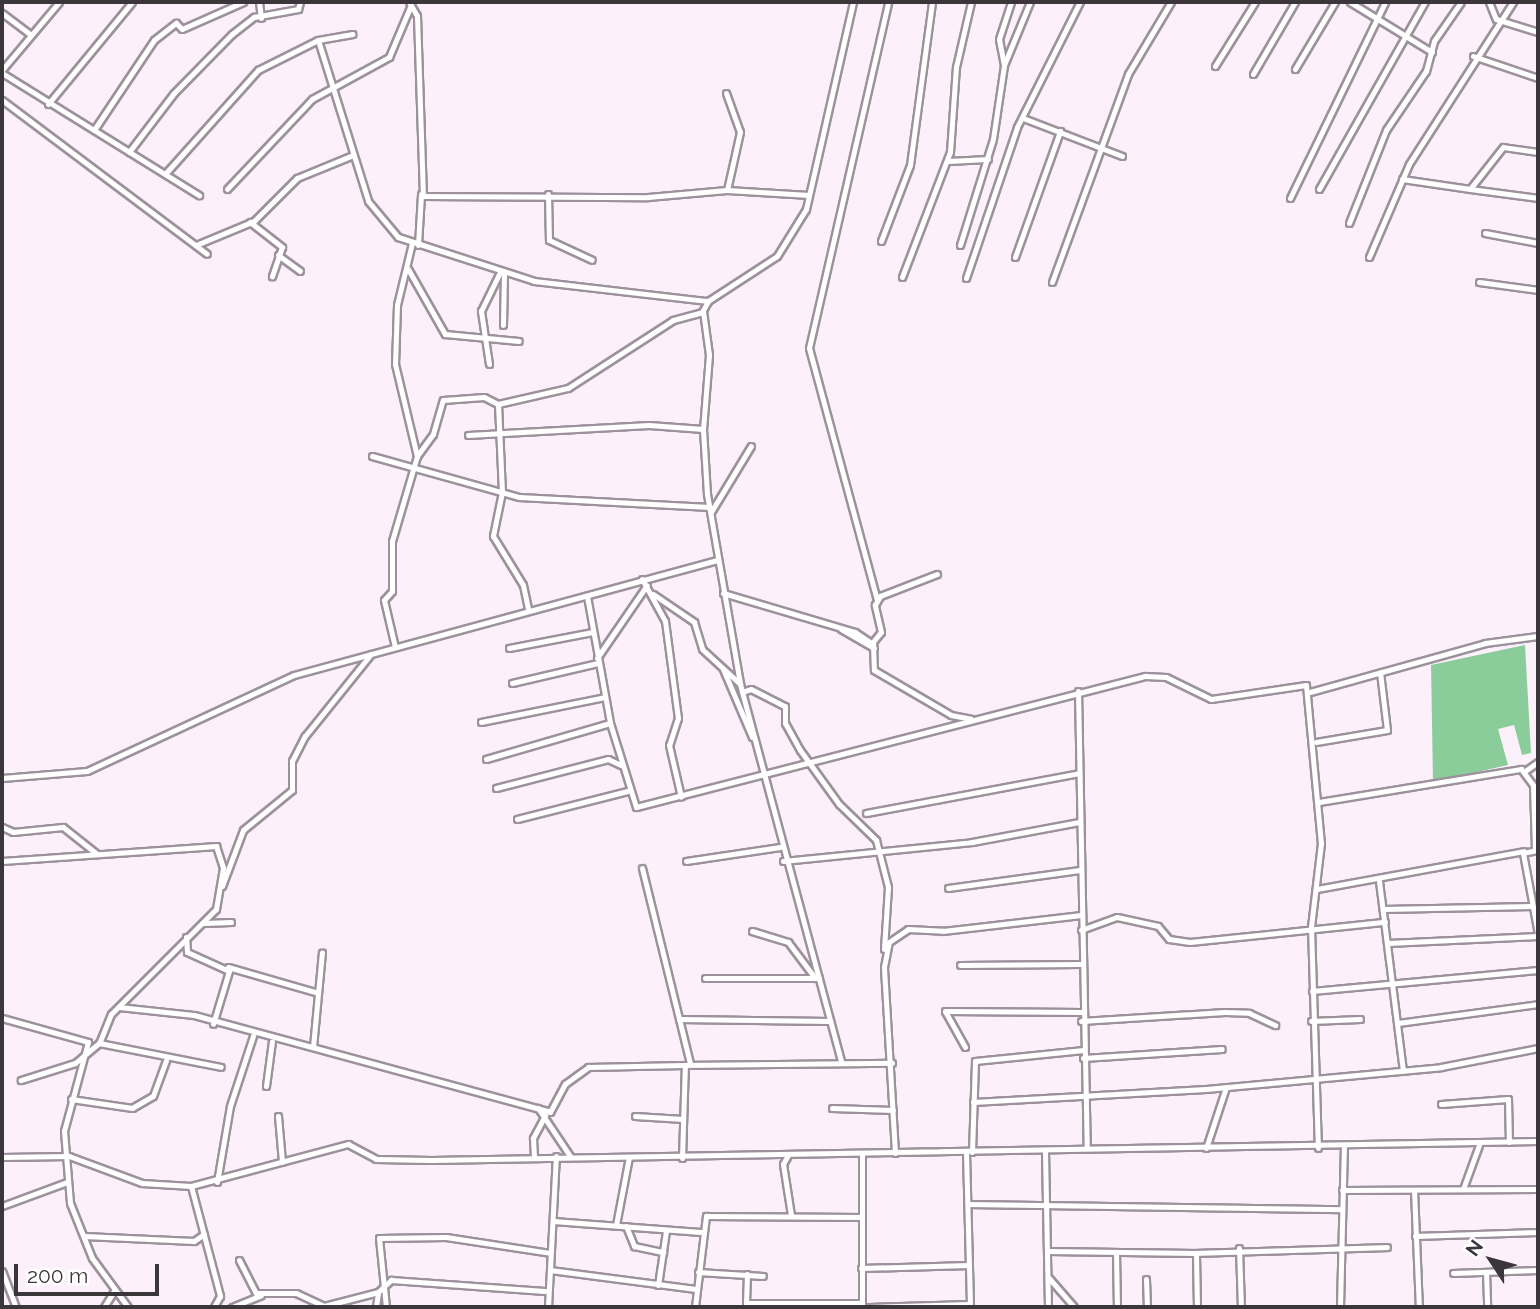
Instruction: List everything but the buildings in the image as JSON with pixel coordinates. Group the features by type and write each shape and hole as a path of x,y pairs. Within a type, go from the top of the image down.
{"street":[{"path":"59,2 29,33 2,71 48,104 200,195"},
{"path":"48,104 132,2"},
{"path":"94,130 154,40 176,23 182,29 243,2"},
{"path":"259,2 261,18"},
{"path":"129,152 199,65 261,18 298,9 300,2"},
{"path":"841,1062 783,861 780,847 782,824 742,692 720,583 704,429 709,355 703,311 708,301 778,256 799,227 809,195 853,2"},
{"path":"888,2 809,348 877,600 881,632 873,645 874,670 951,715 977,720"},
{"path":"881,241 910,165 932,2"},
{"path":"902,277 904,257 948,161 956,66 971,2"},
{"path":"1004,65 1000,34 1011,2"},
{"path":"960,246 988,159 1004,65 1030,2"},
{"path":"966,278 1023,118 1080,2"},
{"path":"1052,282 1099,147 1128,74 1171,2"},
{"path":"1215,66 1255,2"},
{"path":"1253,74 1295,2"},
{"path":"1295,69 1335,2"},
{"path":"1350,2 1410,34 1432,52"},
{"path":"1290,198 1385,2"},
{"path":"1319,189 1410,34 1425,2"},
{"path":"1349,223 1386,130 1461,2"},
{"path":"1489,2 1496,19"},
{"path":"1369,257 1402,178 1454,97 1473,56 1496,19 1513,2"},
{"path":"227,189 287,120 332,86 389,57 410,4"},
{"path":"395,647 384,600 392,591 393,541 417,456 395,364 397,307 415,244 421,194 417,16 410,4"},
{"path":"2,13 29,33"},
{"path":"1496,19 1538,32"},
{"path":"165,174 258,70 318,40 352,34"},
{"path":"318,40 353,155 378,219 415,244 502,272 708,301"},
{"path":"1473,56 1538,78"},
{"path":"726,93 740,132 727,190"},
{"path":"2,100 207,254"},
{"path":"1023,118 1122,156"},
{"path":"1015,257 1060,131"},
{"path":"1470,189 1503,147 1538,152"},
{"path":"196,245 250,222 289,183 353,155"},
{"path":"948,161 988,159"},
{"path":"1402,178 1538,198"},
{"path":"421,194 648,197 727,190 809,195"},
{"path":"548,194 549,240 592,261"},
{"path":"250,222 281,245 272,276"},
{"path":"1485,233 1538,243"},
{"path":"278,255 300,271"},
{"path":"408,267 445,334 519,341"},
{"path":"502,272 508,296 503,325"},
{"path":"489,364 481,310 502,272"},
{"path":"1479,282 1538,290"},
{"path":"417,456 433,434 443,400 484,397 498,404 568,388 673,320 703,311"},
{"path":"498,404 502,492 492,536 523,585 528,608"},
{"path":"468,435 501,431 649,425 704,429"},
{"path":"711,510 751,446"},
{"path":"372,456 502,492 560,502 711,510"},
{"path":"2,778 87,771 294,675 528,608 587,596 717,560"},
{"path":"877,600 937,574"},
{"path":"645,578 664,618 664,646 671,656 678,718 669,745 681,797"},
{"path":"720,583 732,593"},
{"path":"512,683 598,660 648,589"},
{"path":"648,589 694,622 702,649 740,684"},
{"path":"723,593 732,593 839,627 873,645"},
{"path":"587,596 610,723 628,791 636,807 977,720 1078,691 1152,675 1211,699 1305,684 1310,692 1319,802 1317,889 1311,927 1312,1078 1318,1148"},
{"path":"509,648 592,632"},
{"path":"1310,692 1485,643 1538,636"},
{"path":"21,1080 82,1059 99,1043 101,1027 216,909 243,830 292,790 292,761 305,736 371,654"},
{"path":"723,670 757,742"},
{"path":"1316,743 1387,730 1380,672"},
{"path":"742,692 751,689 785,706 785,723 839,804 880,846 888,887 884,953 895,1153"},
{"path":"1078,691 1080,964 1083,1101 1087,1148"},
{"path":"481,722 605,697"},
{"path":"486,759 610,723"},
{"path":"496,788 608,760 621,765"},
{"path":"1319,802 1525,771 1538,762"},
{"path":"1317,889 1379,881 1537,850 1533,785 1525,771"},
{"path":"866,813 1079,773"},
{"path":"672,798 677,778"},
{"path":"517,819 628,791"},
{"path":"783,861 880,846 972,842 1079,822"},
{"path":"2,827 12,832 62,827 97,854"},
{"path":"2,861 216,846 222,886"},
{"path":"686,861 780,847"},
{"path":"1388,943 1538,935 1524,851"},
{"path":"642,868 688,1064 682,1158"},
{"path":"948,888 1080,870"},
{"path":"1379,881 1403,1070"},
{"path":"1383,909 1532,906"},
{"path":"884,953 894,936 908,929 943,931 1081,915"},
{"path":"1081,930 1117,917 1158,926 1170,939 1190,942 1311,927 1385,922"},
{"path":"204,923 231,922"},
{"path":"752,931 788,942 817,978"},
{"path":"186,937 187,952 227,967 315,992"},
{"path":"313,1047 315,992 322,952"},
{"path":"960,965 1080,964"},
{"path":"213,1024 227,967"},
{"path":"1312,991 1393,979 1538,970"},
{"path":"705,978 817,978"},
{"path":"1398,1024 1538,1004"},
{"path":"119,1007 194,1015 213,1024 253,1036 313,1047 537,1106 550,1112"},
{"path":"965,1047 945,1011 1082,1012"},
{"path":"1082,1021 1225,1012 1249,1013 1276,1025"},
{"path":"2,1018 86,1040 64,1131 69,1156 67,1182 84,1236 114,1291 128,1307"},
{"path":"679,1019 829,1021"},
{"path":"1311,1021 1360,1019"},
{"path":"217,1182 230,1106 253,1036"},
{"path":"266,1086 272,1041"},
{"path":"99,1043 166,1060 221,1067"},
{"path":"973,1102 1083,1101 1403,1070 1538,1048"},
{"path":"1083,1058 1222,1049"},
{"path":"869,1307 970,1306 969,1152 976,1060 1083,1050"},
{"path":"71,1099 132,1108 153,1096 166,1060"},
{"path":"542,1116 550,1112 565,1084 588,1067 892,1063"},
{"path":"1206,1148 1226,1087"},
{"path":"1441,1104 1508,1099 1509,1142"},
{"path":"537,1106 570,1156"},
{"path":"832,1108 893,1110"},
{"path":"278,1116 282,1163"},
{"path":"534,1157 542,1116"},
{"path":"635,1116 683,1119"},
{"path":"2,1157 69,1156 142,1183 191,1186 217,1182 348,1144 376,1159 556,1156 682,1158 1087,1148 1344,1148 1538,1141"},
{"path":"1463,1189 1479,1145"},
{"path":"1329,1147 1341,1161"},
{"path":"1340,1307 1341,1161 1344,1148"},
{"path":"1045,1151 1048,1307"},
{"path":"747,1274 746,1303 862,1305 862,1154"},
{"path":"788,1155 783,1164 791,1215"},
{"path":"548,1307 545,1291 550,1270 556,1156"},
{"path":"616,1225 629,1157"},
{"path":"2,1206 67,1182"},
{"path":"191,1186 220,1296 214,1307"},
{"path":"1342,1190 1538,1189"},
{"path":"1414,1190 1419,1307"},
{"path":"969,1204 1342,1209"},
{"path":"695,1307 701,1232 706,1216 860,1217"},
{"path":"553,1221 701,1232"},
{"path":"626,1226 634,1246 663,1252"},
{"path":"658,1285 666,1231"},
{"path":"1415,1236 1538,1232"},
{"path":"84,1236 177,1235 194,1241 204,1234"},
{"path":"386,1307 381,1286 379,1238 446,1237 550,1253"},
{"path":"1048,1251 1196,1253 1240,1248 1340,1250 1387,1247"},
{"path":"1240,1248 1241,1307"},
{"path":"1115,1252 1117,1307"},
{"path":"1196,1253 1196,1307"},
{"path":"239,1260 252,1290 264,1294 296,1293 326,1306 378,1292"},
{"path":"862,1268 969,1265"},
{"path":"550,1270 696,1289"},
{"path":"1453,1273 1538,1270"},
{"path":"2,1271 16,1307"},
{"path":"698,1272 763,1276"},
{"path":"1486,1272 1487,1307"},
{"path":"1048,1277 1074,1307"},
{"path":"1146,1279 1147,1307"},
{"path":"376,1307 381,1286 391,1280 545,1291"},
{"path":"104,1307 114,1291"},
{"path":"232,1307 264,1294"}],"green space":[{"path":"1525,645 1531,753 1522,755 1514,725 1498,729 1508,765 1433,782 1431,665"}]}
